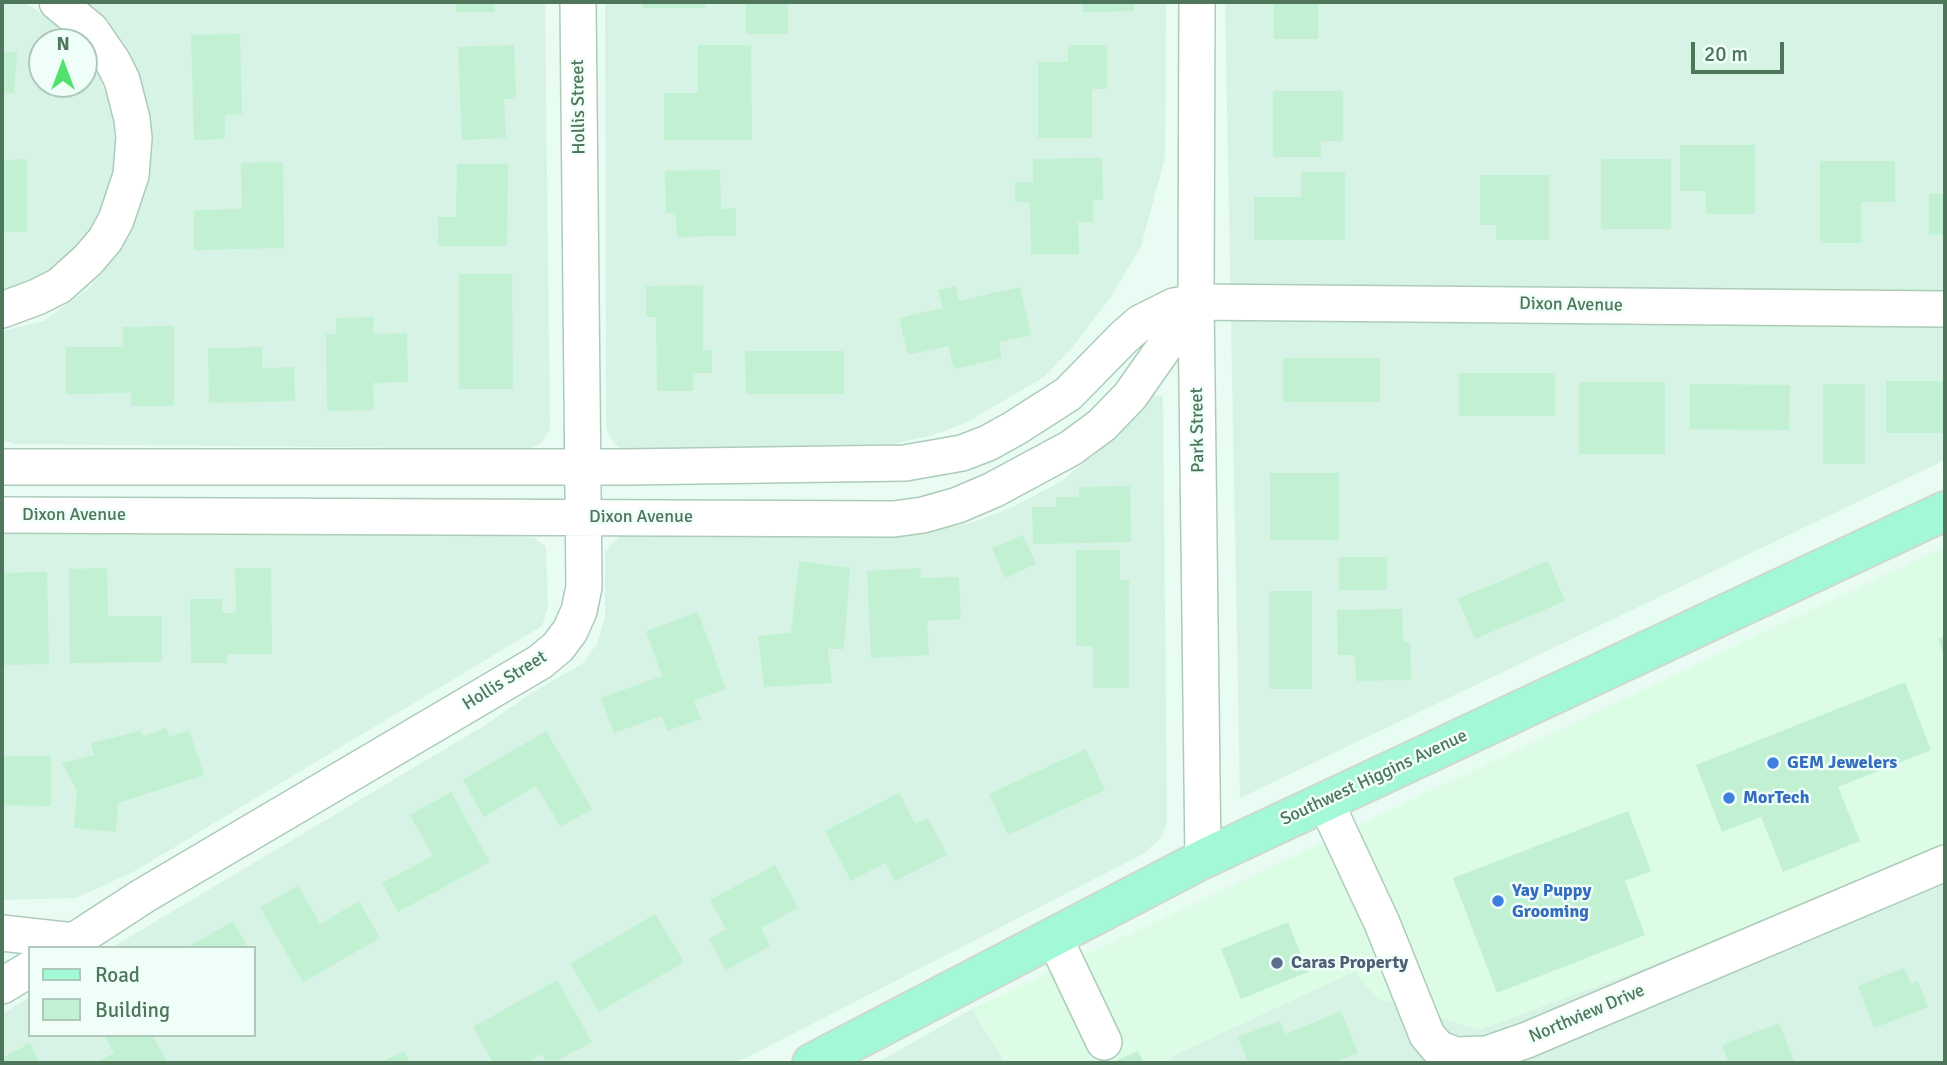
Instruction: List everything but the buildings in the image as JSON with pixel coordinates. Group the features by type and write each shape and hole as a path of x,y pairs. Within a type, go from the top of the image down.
{"main road":[{"name":"Southwest Higgins Avenue","path":"812,1063 1203,859 1945,511"}],"street":[{"path":"2,310 37,298 59,286 88,260 116,220 131,175 134,138 122,80 91,30 57,2"},
{"name":"Hollis Street","path":"2,933 68,944 143,895 540,662 558,647 570,631 579,611 584,587 578,2"},
{"name":"Park Street","path":"1197,2 1196,302 1203,859"},
{"name":"Dixon Avenue","path":"2,515 894,519 923,515 958,505 993,490 1071,448 1102,425 1130,396 1196,302"},
{"name":"Dixon Avenue","path":"2,467 869,465 936,459 988,443 1068,394 1124,337 1148,318 1174,306 1196,302 1945,309"},
{"name":"Northview Drive","path":"1325,801 1382,923 1427,1035 1438,1048 1455,1055 1487,1054 1527,1040 1945,863"},
{"path":"1054,937 1104,1042"},
{"path":"2,986 28,970"}],"shaded area":[{"path":"2,2 23,2 65,28 28,28 28,98 98,98 98,73 113,112 116,161 103,210 76,252 33,286 2,297"},
{"path":"83,2 545,2 550,429 542,442 529,449 15,444 2,440 2,333 44,321 90,287 116,256 136,220 144,174 134,74 119,40"},
{"path":"605,2 1166,2 1165,158 1141,246 1111,297 1072,348 1044,377 966,423 930,436 891,444 623,450 613,442 606,428"},
{"path":"1225,2 1945,2 1945,460 1240,798"},
{"path":"1152,396 1163,396 1167,823 1160,839 1143,854 736,1063 2,1063 2,1014 28,998 28,1037 256,1037 256,946 114,946 482,727 538,689 582,664 597,644 605,617 605,552 619,536 911,531 968,524 1013,507 1060,482 1113,440"},
{"path":"2,534 509,534 535,538 546,547 548,608 542,626 133,872 76,898 2,900"},
{"path":"1945,546 1945,855 1480,1030 1376,998 1354,971 1171,1057 1172,1063 1006,1063 972,1009"},
{"path":"1945,855 1945,1063 1172,1063 1170,1057 1355,971"},
{"path":"972,1009 1006,1063 876,1063"}],"place":[{"name":"GEM Jewelers","path":"1773,763"},
{"name":"MorTech","path":"1729,798"},
{"name":"Yay Puppy Grooming","path":"1498,901"},
{"name":"Caras Property","path":"1277,963"}]}
